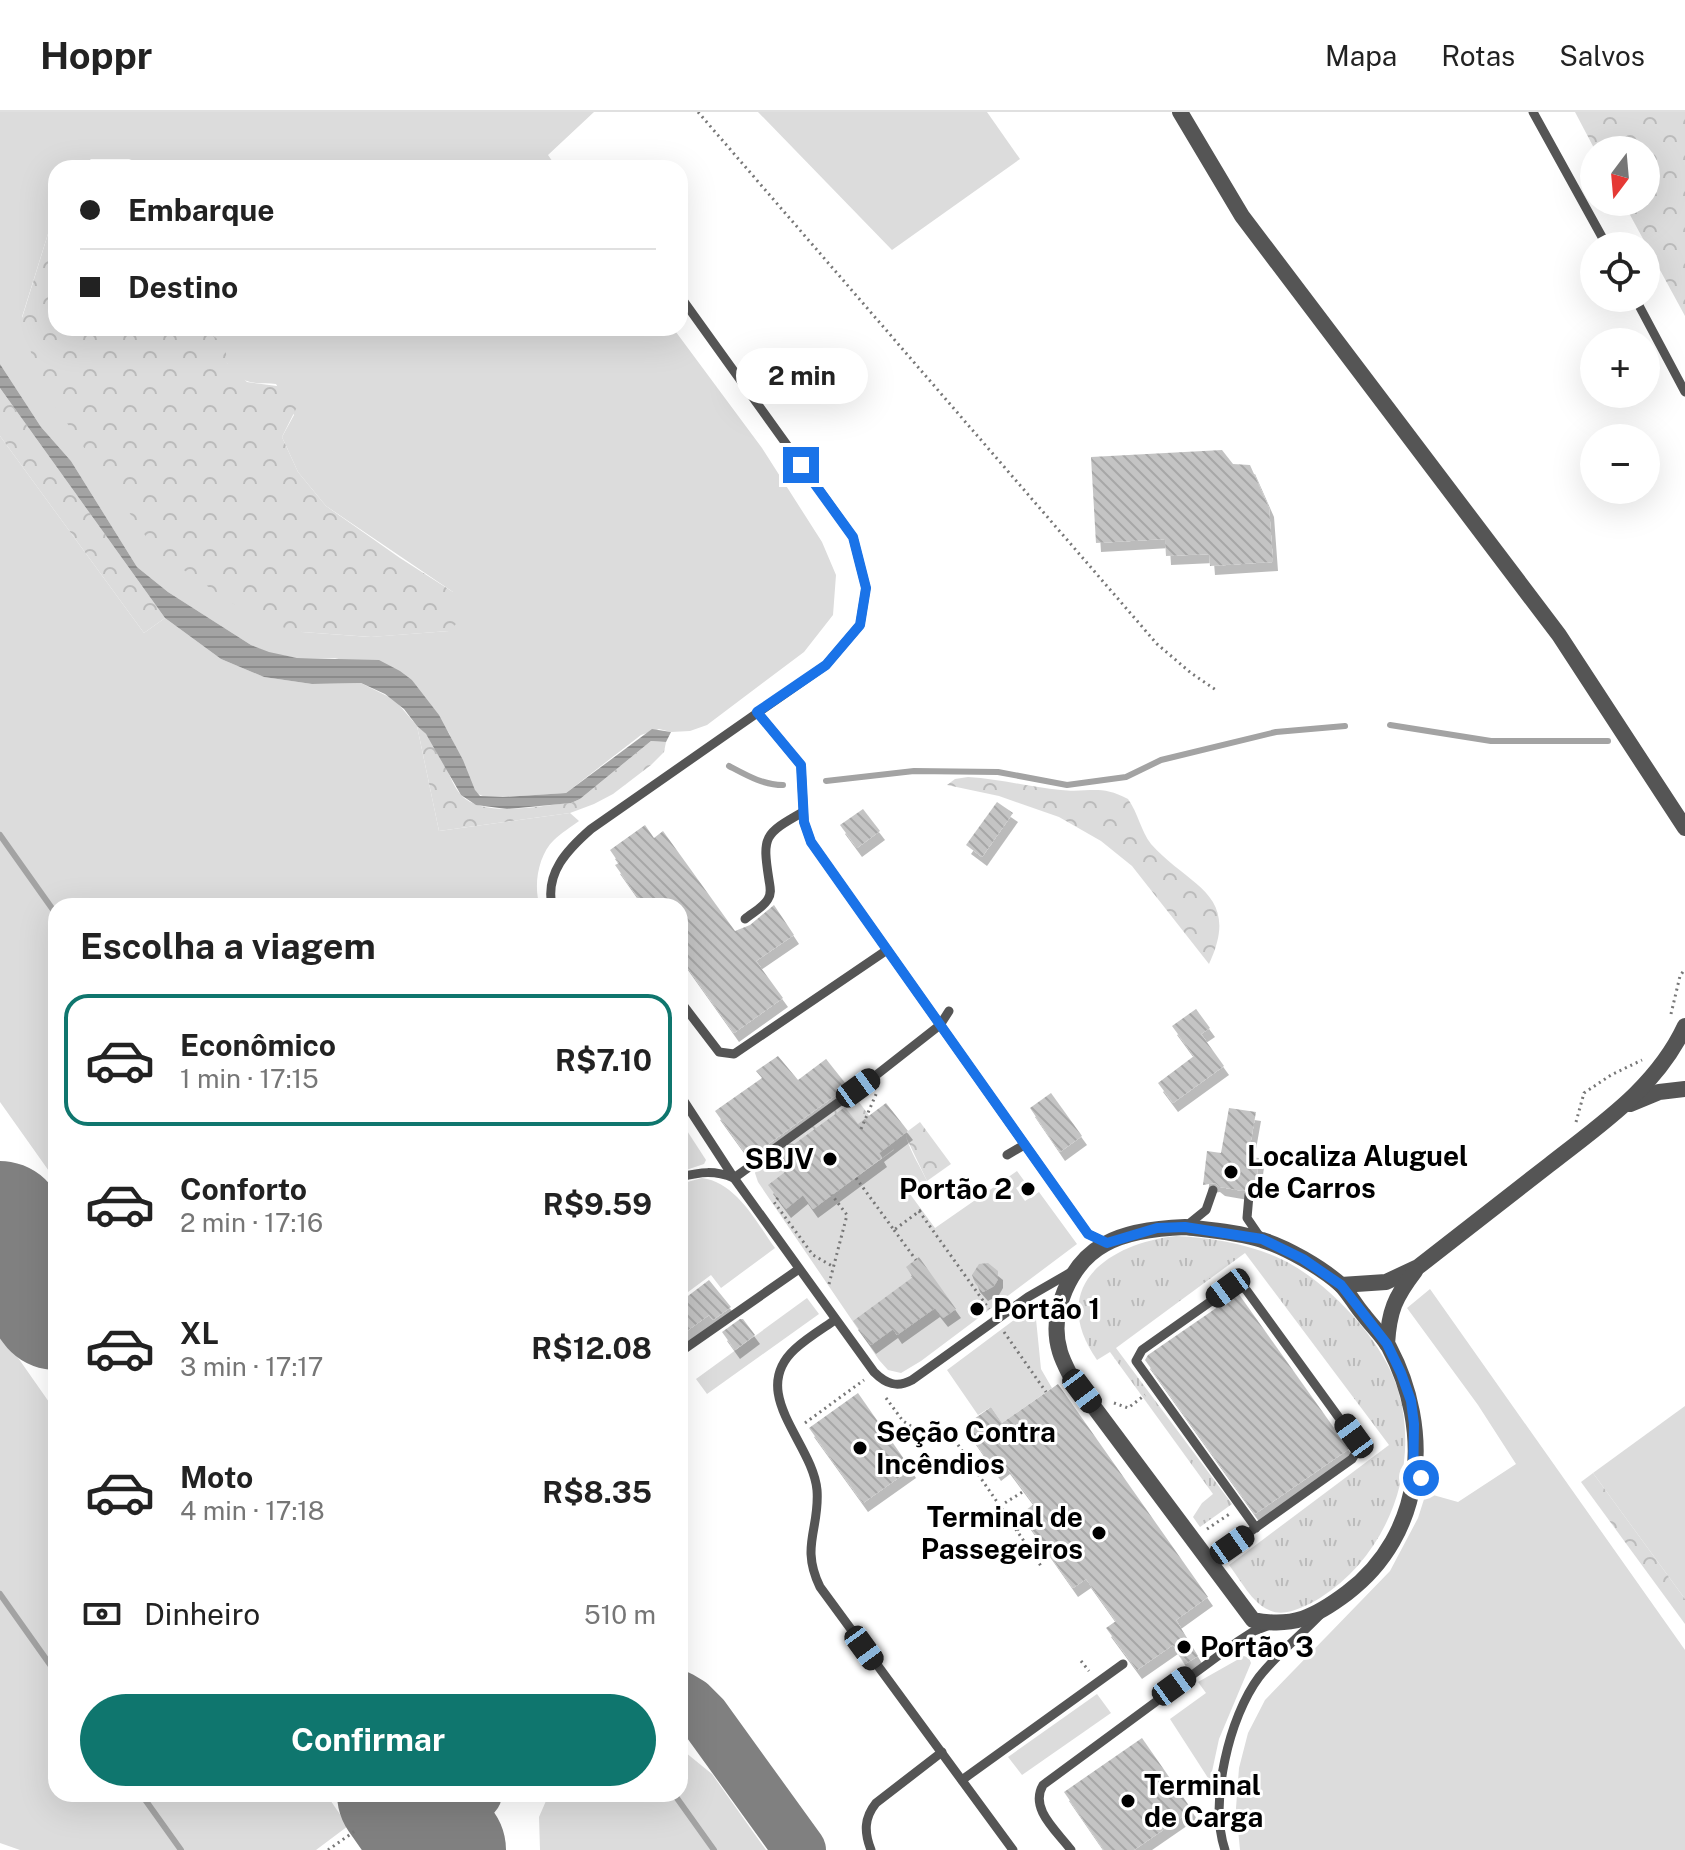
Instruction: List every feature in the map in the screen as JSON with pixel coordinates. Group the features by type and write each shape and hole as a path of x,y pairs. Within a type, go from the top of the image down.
{"street":[{"path":"1180,112 1242,216 1552,625 1685,828"},
{"path":"1341,1285 1386,1282 1418,1267 1625,1106 1659,1071 1685,1026"},
{"path":"1625,1106 1659,1092 1685,1089"},
{"path":"1185,1227 1262,1239 1303,1259 1341,1285 1387,1344 1411,1401 1414,1424 1413,1490 1406,1516 1382,1560 1367,1578 1329,1607 1299,1622 1274,1624 1253,1620 1070,1375 1059,1350 1057,1332 1059,1306 1068,1281 1083,1263 1107,1243 1157,1228 1185,1227"},
{"path":"1387,1344 1389,1314 1400,1291 1418,1267"}],"lane":[{"path":"1533,112 1599,232"},
{"path":"550,898 549,892 556,871 567,850 591,829 826,665 860,625 866,588 853,537 688,307"},
{"path":"1642,312 1685,392"},
{"path":"757,712 801,765 803,812 811,842 1088,1234 1107,1243"},
{"path":"745,919 768,901 770,893 764,852 767,838 775,827 803,812"},
{"path":"688,1011 719,1052 734,1054 887,950"},
{"path":"734,1178 875,1076 940,1025 949,1011"},
{"path":"688,1107 835,1320 874,1372 893,1385 903,1385 912,1380 1028,1297 1083,1263 1088,1234"},
{"path":"1007,1155 1024,1145"},
{"path":"688,1175 704,1171 719,1172 734,1178"},
{"path":"1185,1227 1206,1210 1213,1190"},
{"path":"1249,1195 1247,1218 1262,1239"},
{"path":"688,1346 799,1269"},
{"path":"1209,1561 1256,1528 1352,1459 1358,1444 1242,1286 1228,1288 1137,1355 1136,1361 1256,1528"},
{"path":"835,1320 793,1350 782,1368 778,1387 779,1406 815,1474 817,1494 809,1555 812,1572 1013,1850"},
{"path":"1413,1490 1430,1471"},
{"path":"1225,1850 1219,1816 1220,1788 1230,1742 1244,1703 1259,1676 1329,1607"},
{"path":"1071,1850 1041,1810 1038,1796 1043,1785 1237,1642 1254,1631 1274,1624"},
{"path":"962,1780 1123,1664"},
{"path":"871,1850 866,1834 868,1813 876,1803 942,1752"}],"path":[{"path":"698,112 1157,644 1216,690"},
{"path":"1668,1022 1680,976 1685,969"},
{"path":"1569,1149 1584,1093 1643,1059"},
{"path":"861,1129 875,1100 875,1076"},
{"path":"856,1178 916,1260"},
{"path":"824,1304 847,1215 832,1195"},
{"path":"778,1198 774,1202 809,1251 834,1267"},
{"path":"894,1230 920,1211 1046,1392"},
{"path":"793,1432 870,1376"},
{"path":"878,1387 903,1421 920,1430 954,1439 1041,1566"},
{"path":"1110,1401 1128,1408 1154,1389"},
{"path":"1000,1506 1024,1491"},
{"path":"1017,1530 1027,1523"},
{"path":"328,1850 355,1831"}],"green space":[{"path":"0,112 594,112 548,155 551,160 48,160 48,234 22,317 302,632 370,637 449,631 453,592 326,506 298,472 282,437 294,415 276,384 253,383 241,378 234,373 209,336 679,336 762,448 822,542 836,575 833,615 804,652 707,725 690,731 659,729 641,735 566,793 485,797 476,793 449,733 412,680 335,658 297,658 269,653 251,645 168,592 137,567 71,461 41,427 0,364"},
{"path":"758,112 987,112 1020,159 892,250"},
{"path":"1575,112 1685,112 1685,316 1660,270 1660,232 1639,232 1631,216 1660,216 1660,136 1588,136"},
{"path":"48,234 48,336 213,336 225,343 227,363 247,382 292,388 299,403 282,437 298,472 326,506 453,592 463,607 461,619 449,631 371,637 302,632 266,623 156,551 39,383 22,318"},
{"path":"0,388 165,618 144,633 0,436"},
{"path":"0,436 144,633 165,618 221,659 264,677 312,684 361,683 395,700 417,726 439,831 570,813 579,821 554,840 544,854 537,881 538,898 48,898 48,1170 0,1102"},
{"path":"417,726 434,745 461,795 484,807 498,809 571,803 651,741 666,742 664,752 651,765 613,794 594,804 570,813 439,831"},
{"path":"968,777 1061,790 1102,790 1128,799 1151,844 1195,882 1215,906 1219,921 1218,940 1209,964 1132,866 1101,841 1059,817 999,796 947,785 955,779"},
{"path":"853,1094 894,1149 882,1158 847,1110 770,1178 759,1163"},
{"path":"920,1122 951,1164 927,1181 906,1137 908,1131"},
{"path":"908,1131 908,1143 927,1181 910,1194 935,1228 1017,1171 1025,1182 1016,1188 1025,1201 1039,1192 1077,1244 901,1373 888,1370 879,1360 758,1182 755,1173 759,1163 783,1168 813,1208 894,1150 890,1144"},
{"path":"688,1132 706,1160 704,1164 688,1169"},
{"path":"702,1178 725,1187 744,1205 775,1248 721,1288 711,1275 688,1292 688,1182"},
{"path":"1176,1236 1244,1246 1270,1254 1300,1270 1335,1298 1367,1333 1391,1371 1398,1390 1404,1419 1405,1449 1393,1507 1381,1534 1344,1580 1320,1598 1295,1610 1282,1613 1263,1607 1229,1565 1389,1445 1245,1253 1116,1348 1232,1504 1200,1527 1193,1517 1213,1494 1110,1352 1097,1360 1083,1334 1078,1311 1082,1291 1092,1274 1107,1260 1150,1241"},
{"path":"1430,1289 1685,1650 1685,1850 1240,1850 1236,1808 1239,1768 1248,1733 1265,1700 1390,1571 1418,1518 1426,1493 1458,1502 1516,1464 1478,1405 1407,1308"},
{"path":"807,1298 819,1314 707,1394 696,1379"},
{"path":"1031,1313 1036,1319 1041,1369 1052,1388 1002,1423 991,1407 978,1415 947,1370 1014,1320"},
{"path":"0,1332 48,1401 48,1802 332,1802 348,1826 316,1850 20,1850 0,1843"},
{"path":"1685,1406 1685,1599 1593,1473"},
{"path":"1593,1473 1685,1599 1685,1624 1581,1482"},
{"path":"1244,1656 1251,1663 1219,1739 1210,1781 1170,1719 1206,1693 1198,1682"},
{"path":"1097,1694 1111,1713 1022,1775 1008,1757"},
{"path":"688,1754 712,1774 766,1850 540,1850 539,1817 546,1802 688,1802"}],"shaded area":[{"path":"0,364 41,427 71,461 137,567 168,592 251,645 297,658 379,660 400,671 412,680 439,715 480,796 566,793 652,729 671,732 666,742 651,741 571,803 507,809 476,805 461,795 426,734 404,709 385,694 361,683 312,684 264,677 221,659 165,618 0,388"}],"building":[{"path":"1222,450 1233,464 1250,465 1269,508 1273,562 1210,566 1209,554 1166,556 1165,539 1096,543 1091,457"},
{"path":"997,802 1013,813 982,857 966,845"},
{"path":"863,809 880,831 857,848 840,825"},
{"path":"645,825 654,838 663,831 735,931 750,925 774,905 794,935 756,961 783,998 734,1033 688,968 688,898 638,898 615,865 619,863 610,850"},
{"path":"1196,1009 1210,1028 1201,1034 1224,1066 1173,1103 1158,1083 1194,1056 1172,1026"},
{"path":"778,1056 798,1080 826,1059 846,1084 836,1095 749,1158 715,1111 762,1078 756,1071"},
{"path":"1051,1093 1082,1136 1060,1152 1030,1108"},
{"name":"SBJV","path":"886,1103 908,1131 879,1153 882,1158 813,1209 803,1195 786,1209 768,1185 785,1172 775,1158 845,1107 858,1124"},
{"path":"1229,1108 1256,1112 1248,1157 1259,1158 1255,1191 1220,1187 1215,1183 1203,1185 1207,1151 1221,1153"},
{"path":"919,1257 956,1309 943,1318 935,1308 897,1335 893,1329 871,1345 853,1321 913,1277 906,1267"},
{"path":"988,1263 998,1271 998,1279 994,1286 983,1292 972,1275 979,1264"},
{"path":"709,1280 731,1307 713,1320 709,1315 688,1330 688,1296"},
{"path":"1238,1293 1349,1449 1255,1514 1145,1360"},
{"path":"740,1319 755,1335 735,1350 722,1332"},
{"name":"Terminal de Passegeiros","path":"1058,1384 1208,1597 1176,1620 1198,1656 1185,1664 1173,1645 1137,1670 1106,1628 1116,1621 1086,1579 1073,1588 1021,1514 1034,1504 1005,1465 996,1472 964,1426 991,1407 1002,1423"},
{"name":"Seção Contra Incêndios","path":"858,1393 911,1469 863,1503 809,1428"},
{"name":"Terminal de Carga","path":"1142,1738 1192,1810 1134,1850 1104,1850 1064,1792"}],"waterway":[{"path":"1390,725 1491,741 1608,741"},
{"path":"826,781 914,771 998,772 1067,785 1126,777 1161,760 1276,732 1345,726"},
{"path":"729,766 762,781 783,785"},
{"path":"0,835 48,903"},
{"path":"0,1594 48,1662"},
{"path":"147,1802 181,1850"},
{"path":"680,1802 714,1850"}],"taxiway":[{"path":"688,1702 704,1717 800,1850"},
{"path":"453,1850 458,1819 469,1802"}],"runway":[{"path":"0,1226 48,1294"},
{"path":"408,1802 441,1850"}],"place":[{"name":"SBJV","path":"830,1159"},
{"name":"Localiza Aluguel de Carros","path":"1231,1172"},
{"name":"Portão 2","path":"1028,1189"},
{"name":"Portão 1","path":"977,1309"},
{"name":"Seção Contra Incêndios","path":"860,1448"},
{"name":"Terminal de Passegeiros","path":"1099,1533"},
{"name":"Portão 3","path":"1184,1647"},
{"name":"Terminal de Carga","path":"1128,1801"}],"route":[{"path":"801,465 853,537 866,588 860,625 826,665 757,712 801,765 804,822 811,842 1088,1234 1107,1243 1157,1228 1185,1227 1262,1239 1303,1259 1341,1285 1387,1344 1401,1373 1411,1401 1414,1424 1413,1490 1421,1478"}]}
